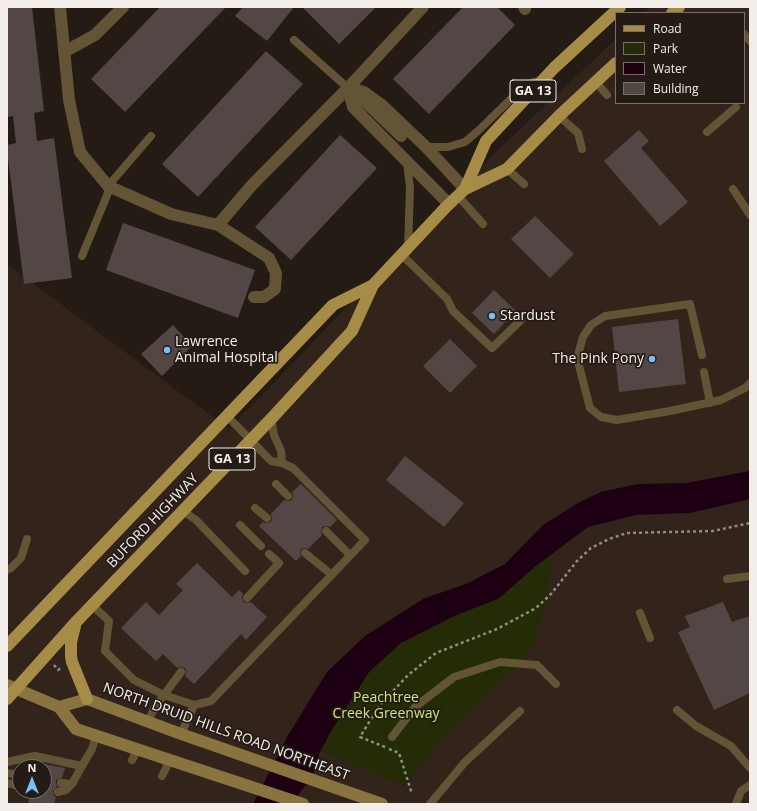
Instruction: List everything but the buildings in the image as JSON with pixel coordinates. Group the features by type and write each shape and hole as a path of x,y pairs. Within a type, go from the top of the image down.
{"main road":[{"name":"BUFORD HIGHWAY","path":"7,646 333,305 373,284 405,252 458,196 486,141 554,68 620,7"},
{"name":"BUFORD HIGHWAY","path":"458,196 507,169 559,116 615,64"},
{"name":"BUFORD HIGHWAY","path":"7,699 11,687 93,606 352,331 373,284"},
{"path":"75,623 71,642 71,656 87,699"},
{"path":"11,687 59,707 76,729 96,736 135,755 170,760 304,804"},
{"name":"NORTH DRUID HILLS ROAD NORTHEAST","path":"59,707 87,699 181,734 382,804"}],"street":[{"path":"60,7 69,100 80,152 109,187 171,214 218,225 269,258 276,273 275,289 264,297 254,297"},
{"path":"64,52 95,35 124,7"},
{"path":"218,225 252,185 348,88 423,7"},
{"path":"348,88 364,92 382,105 388,117 404,132 426,147 458,196"},
{"path":"348,88 352,107 392,147 407,161 458,196"},
{"path":"376,131 388,117"},
{"path":"392,147 404,132"}],"lane":[{"path":"294,40 348,88"},
{"path":"426,147 448,147 465,142 522,88 532,82 542,81"},
{"path":"596,82 607,95"},
{"path":"707,132 736,107"},
{"path":"559,116 578,134 582,149"},
{"path":"82,256 109,187 151,136"},
{"path":"407,161 410,188 405,252 447,299 454,311 492,348 521,320"},
{"path":"507,169 524,184"},
{"path":"733,189 750,215"},
{"path":"458,196 484,224"},
{"path":"702,355 690,304 605,316 591,325 583,337 577,358 590,408 601,417 617,420 721,400 745,388 750,383"},
{"path":"704,372 710,403"},
{"path":"93,606 109,621 105,651 134,680 164,695 194,705 211,701 365,540 292,468 282,463 270,460 227,416"},
{"path":"271,418 274,435 281,451 282,463"},
{"path":"276,484 288,496"},
{"path":"255,508 267,518"},
{"path":"183,511 196,520 245,571"},
{"path":"240,525 261,546"},
{"path":"326,531 350,555"},
{"path":"7,570 21,558 27,539"},
{"path":"304,553 332,575"},
{"path":"247,598 279,563 269,554"},
{"path":"727,579 750,576"},
{"path":"640,613 650,638"},
{"path":"392,737 415,707 454,678 500,662 537,665 556,684"},
{"path":"148,722 155,707 181,672"},
{"path":"181,734 194,705"},
{"path":"677,710 696,726 731,746 750,768"},
{"path":"430,804 465,762 520,711"},
{"path":"58,792 66,790 72,784 92,749 96,736"},
{"path":"7,762 34,756 82,766"},
{"path":"162,776 170,760"},
{"path":"60,783 72,784"},
{"path":"736,804 741,791 750,785"}],"path":[{"path":"412,794 399,753 360,737 379,706 408,676 436,653 497,630 536,608 551,594 577,561 591,548 609,539 627,533 713,531 750,523"}],"shaded area":[{"path":"650,7 750,7 750,804 7,804 7,264 229,429 500,148 615,40 615,104 745,104 745,12 645,12"}],"green space":[{"name":"Peachtree Creek Greenway","path":"750,472 750,481 555,535 554,552 546,603 532,646 516,669 444,737 406,786 287,737 327,672 365,636 423,599 468,583 505,564 543,525 578,503 605,491 638,484 686,483"}],"water":[{"path":"750,471 750,499 690,513 636,515 588,527 536,566 498,599 454,616 401,643 369,672 330,733 319,754 312,777 291,804 253,804 287,737 327,672 365,636 423,599 468,583 505,564 543,525 578,503 601,492 638,484 686,483"}],"place":[{"name":"Stardust","path":"492,316"},
{"name":"Lawrence Animal Hospital","path":"167,350"},
{"name":"The Pink Pony","path":"652,359"}]}
